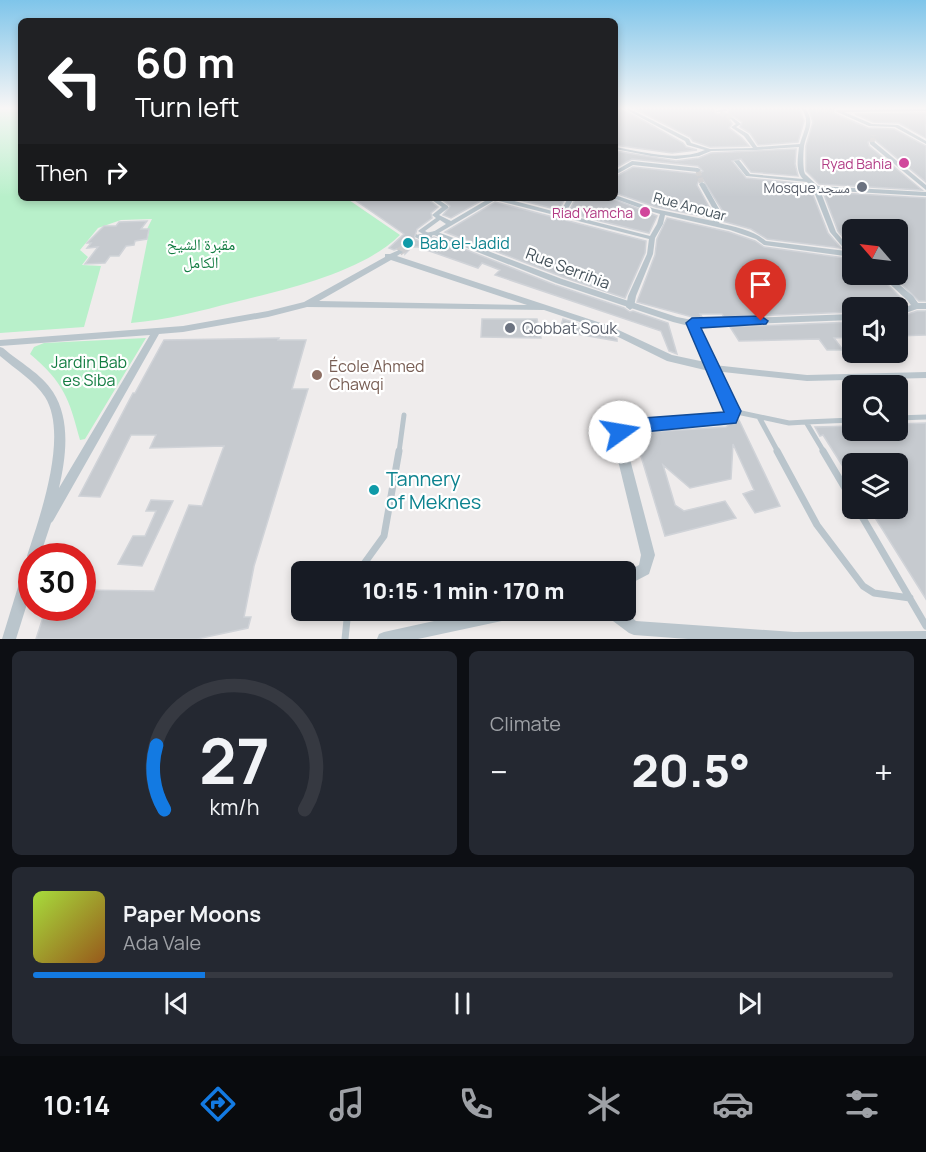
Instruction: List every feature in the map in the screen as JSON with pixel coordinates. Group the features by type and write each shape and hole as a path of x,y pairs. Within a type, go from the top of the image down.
{"street":[{"path":"683,138 688,144 710,150 802,145"},
{"path":"748,138 756,149"},
{"path":"805,138 802,145 802,175 816,188 833,232 842,243"},
{"path":"872,143 926,188"},
{"path":"618,149 662,156 700,155 710,150"},
{"path":"731,149 748,175 809,181"},
{"path":"618,171 632,163 698,170 700,155"},
{"path":"702,184 718,214 715,224"},
{"path":"816,188 926,194"},
{"name":"Rue Anouar","path":"618,198 759,237 764,243 842,253"},
{"path":"438,201 446,207 435,215 451,224"},
{"path":"418,237 433,234 490,201"},
{"path":"508,201 652,238"},
{"path":"562,214 569,201"},
{"path":"630,307 632,296 650,254 652,238 660,224 663,212"},
{"path":"433,234 421,231 440,218"},
{"name":"Rue Serrihia","path":"433,234 630,307 692,323 842,317"},
{"path":"307,304 388,256 399,252"},
{"path":"388,256 607,327 670,358 714,368 807,378 926,375"},
{"path":"895,285 916,306"},
{"path":"0,343 156,332 242,319 307,304 552,309"},
{"path":"908,309 926,306"},
{"path":"636,573 644,569 648,558 619,440 620,432 630,426 726,420 732,411 692,323"},
{"path":"43,527 156,332"},
{"path":"0,351 28,373 49,395 55,407 61,450 38,543"},
{"path":"9,639 18,610"},
{"path":"384,639 468,621"},
{"path":"625,621 634,628 794,639 926,638"}],"lane":[{"path":"732,411 789,423 842,420"},
{"path":"366,561 384,537 404,415"},
{"path":"759,417 821,531 863,586 874,593 910,598"},
{"path":"908,418 926,417"},
{"path":"806,422 842,483"},
{"path":"863,519 926,626"},
{"path":"345,639 347,621"}],"green space":[{"name":"مقبرة الشيخ الكامل","path":"0,138 18,138 18,201 350,201 400,235 365,260 322,278 196,312 131,323 149,232 145,233 152,219 121,220 98,228 80,250 88,257 82,265 101,266 84,327 0,333"},
{"name":"Jardin Bab es Siba","path":"146,338 85,439 80,440 64,392 51,374 30,354 34,347 44,343"}],"building":[{"path":"618,138 674,138 686,147 697,150 672,153 618,145"},
{"path":"691,138 742,138 749,146 710,147 693,141"},
{"path":"753,138 799,138 798,142 758,145"},
{"path":"808,138 911,138 926,146 926,182 875,140 868,142 869,146 922,190 819,184 806,171"},
{"path":"796,149 795,164 798,176 751,172 741,159 732,161 746,178 806,184 811,190 828,233 841,248 767,239 751,229 722,221 724,213 703,180 697,185 713,214 712,218 656,207 618,194 618,175 633,167 698,174 703,171 698,166 632,159 618,166 618,151 676,161 699,158 711,153"},
{"path":"823,192 926,198 926,301 919,301 902,285 908,285 908,219 842,219 842,236"},
{"path":"356,201 431,201 438,207 431,213 432,218 417,229 414,239 420,241 434,237 555,285 668,323 677,354 669,351 661,331 495,275 500,270 482,263 478,268 418,247 412,247 405,254 405,251 400,248 394,250 389,248 404,234"},
{"path":"444,201 481,201 451,218 443,215 450,206"},
{"path":"524,201 564,201 559,210"},
{"path":"574,201 618,201 657,216 649,233 568,213"},
{"path":"495,202 646,241 645,253 625,298 445,232"},
{"path":"667,218 729,232 755,241 764,247 842,258 842,285 888,285 900,297 842,297 842,312 724,317 722,314 700,314 702,317 696,318 637,302 655,255 657,239"},
{"path":"147,221 141,229 149,229 147,239 135,241 134,245 126,246 119,256 110,256 105,263 85,264 98,247 87,248 91,243 87,243 104,226 116,226 119,222"},
{"path":"926,311 926,335 908,336 908,314"},
{"name":"Qobbat Souk","path":"482,319 537,319 541,338 481,337"},
{"path":"563,319 603,332 617,341 559,331"},
{"path":"842,322 842,338 834,338 842,350 827,350 819,339 739,341 730,327"},
{"path":"279,338 278,340 306,340 292,389 308,389 254,566 244,617 251,617 248,628 197,639 36,639 42,621 96,621 96,590 154,591 189,505 202,506 224,446 150,448 156,435 131,435 100,497 79,496 133,393 164,340"},
{"path":"736,419 739,420 780,506 755,513 743,494 754,490 733,444 731,479 690,488 663,465 675,505 684,511 725,501 736,518 665,536 634,433 726,427"},
{"path":"926,423 926,599 876,519 908,519 908,453 842,453 842,465 823,435 820,436 815,427 842,426 842,441 908,441 908,424"},
{"path":"151,500 173,501 142,566 118,564 133,536 145,536 156,511 146,511"}],"tunnel":[{"path":"872,143 873,138"},
{"path":"698,171 702,184"},
{"path":"399,252 419,237"}],"place":[{"name":"Ryad Bahia","path":"904,163"},
{"name":"Mosque مسجد","path":"862,187"},
{"name":"Riad Yamcha","path":"645,212"},
{"name":"Bab el-Jadid","path":"408,243"},
{"name":"Qobbat Souk","path":"510,328"},
{"name":"École Ahmed Chawqi","path":"317,375"},
{"name":"Tannery of Meknes","path":"374,490"}],"route":[{"path":"620,432 630,426 730,418 732,415 730,405 692,323 761,321"}]}
